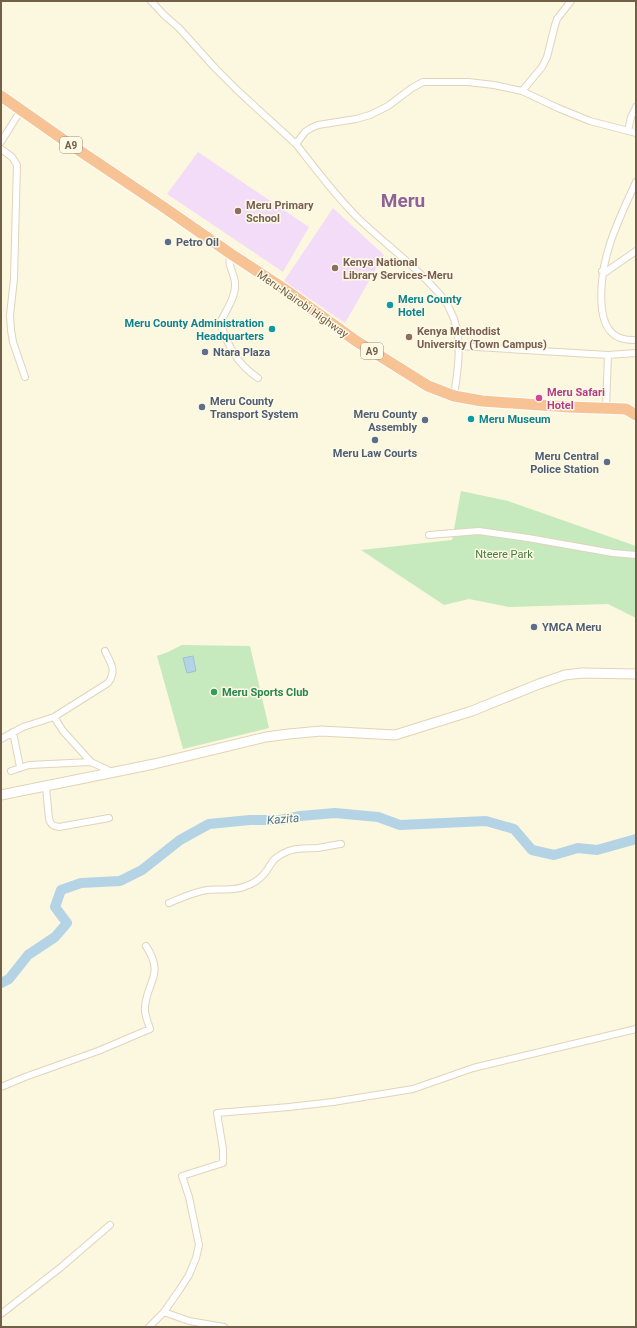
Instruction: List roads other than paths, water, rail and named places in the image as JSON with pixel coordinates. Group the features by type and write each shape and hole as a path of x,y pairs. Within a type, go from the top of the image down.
{"highway":[{"name":"A9","path":"1,96 21,110"},
{"name":"Meru-Nairobi Highway","path":"21,110 283,288 356,341 428,386 454,396 482,401 569,407 631,409 636,415"}],"street":[{"path":"151,1 179,28 232,85 296,144 355,215 422,274 440,295 451,310 459,346 454,396"},
{"path":"522,90 542,68 548,56 554,26 557,19 571,1"},
{"path":"296,144 305,132 311,128 318,125 356,119 370,115 388,106 412,88 424,82 468,82 522,90 558,108 590,121 636,133"},
{"path":"628,130 631,117 636,107"},
{"path":"1,142 21,110"},
{"path":"1,149 12,157 17,165 14,279 10,315 13,342 25,377"},
{"path":"636,182 612,238 605,259 602,271 600,293 603,318 610,332 617,337 636,340"},
{"path":"602,271 606,272 636,251"},
{"path":"231,254 229,264 235,284 235,292 220,323 229,346 237,360 258,378"},
{"path":"459,346 608,355 636,353"},
{"path":"606,408 608,355"},
{"path":"429,535 478,531 614,553 636,555"},
{"path":"1,738 31,724 54,717 108,683 113,673 112,666 105,652"},
{"path":"1,795 114,773 266,737 322,731 395,735 472,711 565,675 582,673 636,674"},
{"path":"54,717 63,731 92,762 114,773"},
{"path":"13,732 20,767"},
{"path":"11,771 29,765 92,762"},
{"path":"46,787 49,819 51,824 54,826 109,818"},
{"path":"169,903 199,891 244,887 259,880 276,858 292,849 316,848 341,844"},
{"path":"1,1087 98,1051 150,1029 146,1018 145,1005 153,981 155,968 146,946"},
{"path":"149,1327 164,1312 189,1275 196,1258 199,1245 189,1197 182,1176 223,1163 223,1149 217,1113 333,1102 413,1089 473,1068 636,1029"},
{"path":"1,1314 60,1268 110,1225"},
{"path":"164,1312 189,1321 224,1327"}],"water":[{"path":"193,656 196,671 187,673 183,658"}],"waterway":[{"name":"Kazita","path":"1,983 9,979 28,955 55,937 67,923 55,907 61,890 81,883 120,881 142,870 180,840 209,824 250,820 280,820 300,816 335,813 378,817 400,825 486,821 514,829 532,850 554,855 578,848 597,850 636,839"}],"place":[{"name":"Meru Primary School","path":"238,211"},
{"name":"Petro Oil","path":"168,242"},
{"name":"Kenya National Library Services-Meru","path":"335,268"},
{"name":"Meru County Hotel","path":"390,305"},
{"name":"Meru County Administration Headquarters","path":"272,329"},
{"name":"Kenya Methodist University (Town Campus)","path":"409,337"},
{"name":"Ntara Plaza","path":"205,352"},
{"name":"Meru Safari Hotel","path":"539,398"},
{"name":"Meru County Transport System","path":"202,407"},
{"name":"Meru Museum","path":"471,419"},
{"name":"Meru County Assembly","path":"425,420"},
{"name":"Meru Law Courts","path":"375,440"},
{"name":"Meru Central Police Station","path":"607,462"},
{"name":"YMCA Meru","path":"534,627"},
{"name":"Meru Sports Club","path":"214,692"}],"district":[{"name":"Meru","path":"403,200"}],"park label":[{"name":"Nteere Park","path":"504,554"}]}
